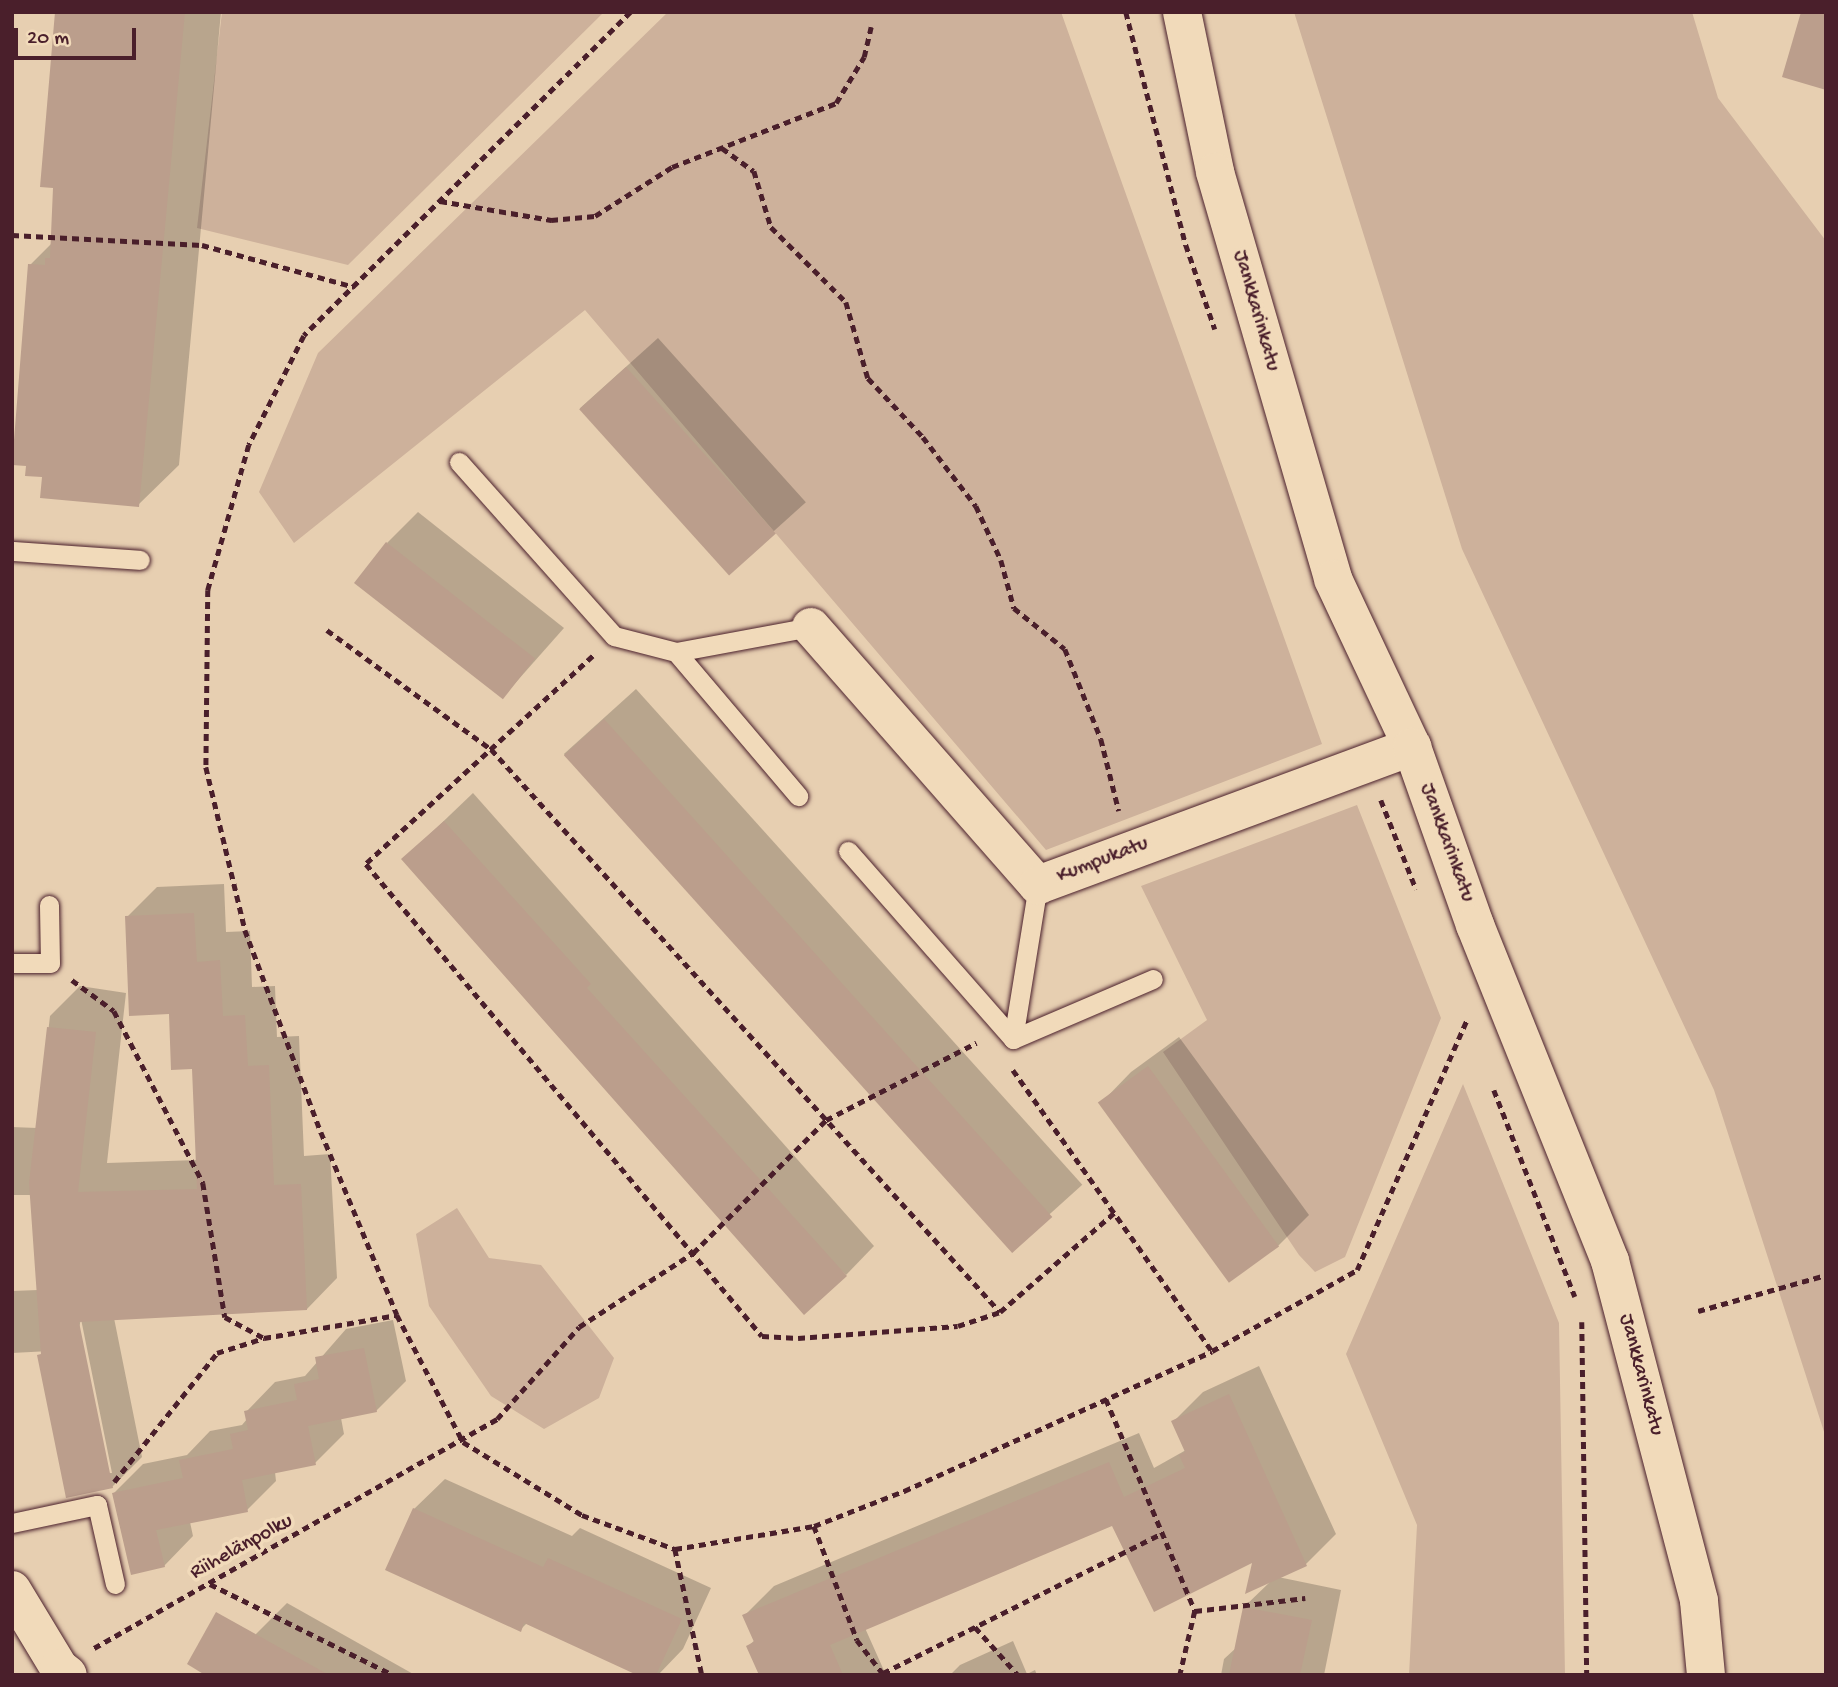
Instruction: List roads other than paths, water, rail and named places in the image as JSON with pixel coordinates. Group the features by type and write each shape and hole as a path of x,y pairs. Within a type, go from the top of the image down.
{"street":[{"name":"Jankkarinkatu","path":"1182,12 1215,172 1333,579 1412,747 1475,925 1610,1261 1699,1601 1706,1675"},
{"name":"Kumpukatu","path":"811,627 1038,885 1412,747"},
{"path":"12,1590 63,1671"}],"lane":[{"path":"459,462 614,636 676,652 811,627"},
{"path":"12,551 140,560"},
{"path":"676,652 798,796"},
{"path":"848,851 1013,1039"},
{"path":"1013,1039 1038,885"},
{"path":"12,963 50,963 49,905"},
{"path":"1013,1039 1153,979"},
{"path":"12,1523 97,1505 115,1584"}]}
